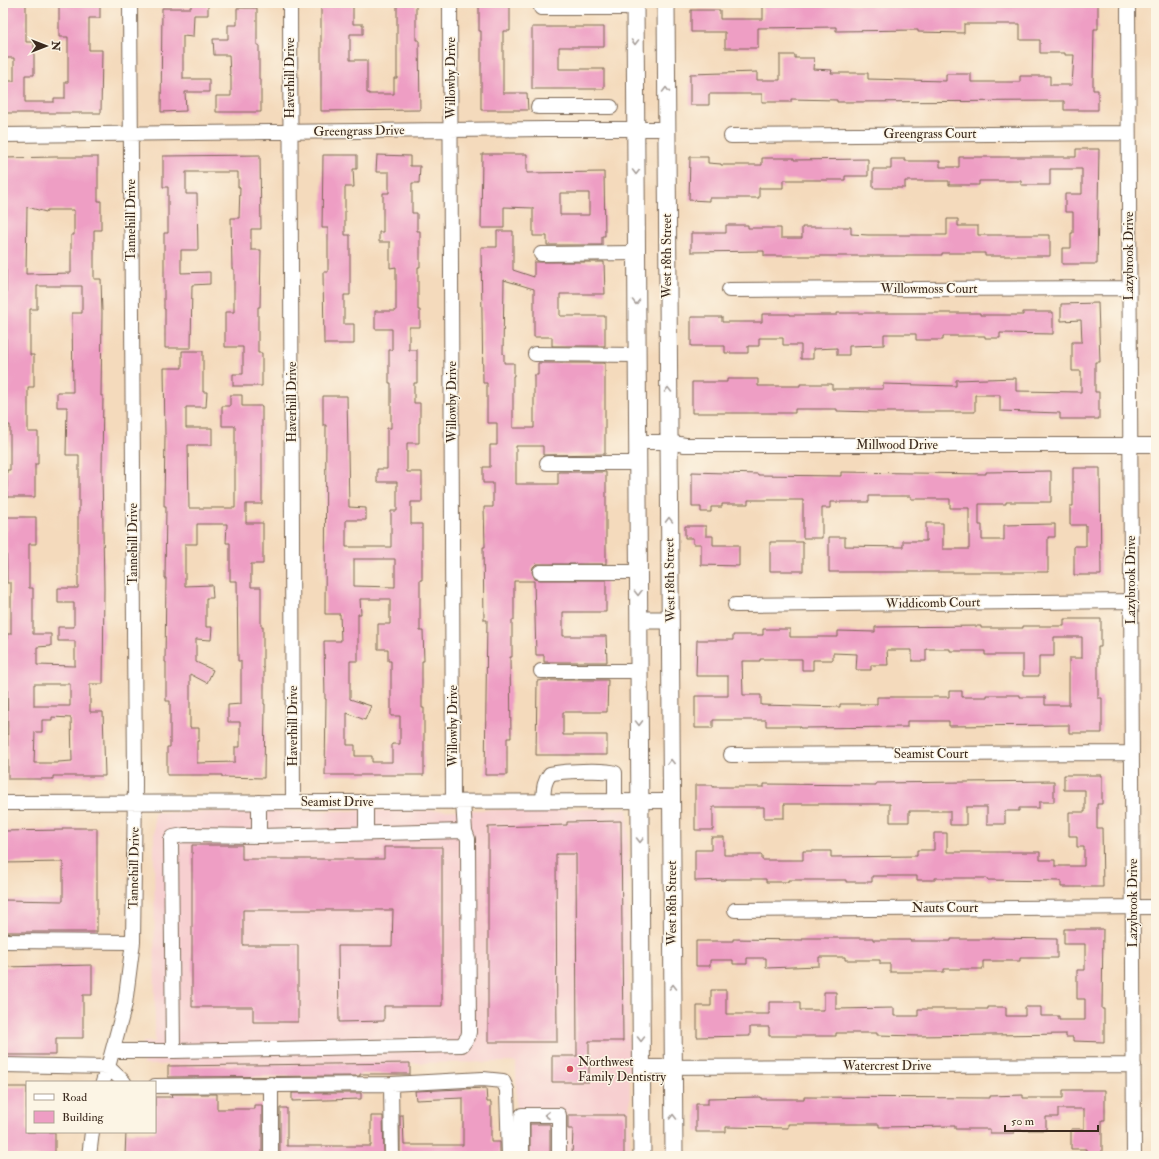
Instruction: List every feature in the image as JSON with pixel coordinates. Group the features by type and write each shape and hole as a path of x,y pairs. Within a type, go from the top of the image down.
{"main road":[{"name":"West 18th Street","path":"666,3 674,1156"},
{"path":"635,5 642,1156"},
{"path":"638,620 670,620"}],"street":[{"name":"Tannehill Drive","path":"103,1081 125,1004 133,942 135,802 130,3"},
{"name":"Haverhill Drive","path":"290,3 293,802"},
{"name":"Willowby Drive","path":"173,1052 462,1045 468,1037 468,839 464,831 458,802 450,3"},
{"name":"Lazybrook Drive","path":"1128,3 1134,1156"},
{"path":"541,8 635,5"},
{"path":"546,129 541,108 615,107 611,130"},
{"name":"Greengrass Drive","path":"3,135 667,129"},
{"name":"Greengrass Court","path":"731,136 1128,133"},
{"path":"541,254 636,253"},
{"name":"Willowmoss Court","path":"729,290 1129,288"},
{"path":"536,354 637,355"},
{"name":"Millwood Drive","path":"638,442 668,442 686,445 1156,445"},
{"path":"547,464 638,463"},
{"path":"540,572 638,572"},
{"name":"Widdicomb Court","path":"734,605 1131,601"},
{"path":"541,671 638,671"},
{"name":"Seamist Court","path":"731,755 1132,753"},
{"path":"543,801 546,779 550,774 599,771 614,773 615,801"},
{"name":"Seamist Drive","path":"3,803 671,801"},
{"path":"259,802 259,836"},
{"path":"366,802 366,833"},
{"path":"113,1051 173,1052 171,840 173,837 184,835 259,836 464,831"},
{"name":"Nauts Court","path":"735,910 1156,907"},
{"path":"3,940 133,942"},
{"path":"3,1065 108,1067 123,1081"},
{"name":"Watercrest Drive","path":"641,1067 1134,1065"},
{"path":"156,1086 392,1084 483,1079 503,1081 507,1090 509,1156"},
{"path":"271,1084 271,1156"},
{"path":"392,1084 392,1156"},
{"path":"522,1156 522,1115 559,1115 559,1156"},
{"path":"89,1156 92,1133"}],"shaded area":[{"path":"628,809 630,1156 517,1156 516,1062 143,1065 143,1042 155,1042 154,812"}],"building":[{"path":"191,3 208,3 208,15 194,15 193,37 183,36 183,79 209,79 209,92 185,92 186,111 161,112 162,8 191,8"},
{"path":"397,3 416,3 416,40 419,40 420,110 321,111 321,5 353,5 353,24 363,24 363,34 350,34 350,60 367,60 367,93 394,94 394,78 397,78"},
{"path":"479,3 510,3 510,31 503,31 503,93 527,93 528,110 481,110 481,31 479,31"},
{"path":"763,3 1098,3 1098,29 1094,29 1093,90 1098,90 1098,110 1064,110 1064,101 837,102 837,100 791,99 791,102 762,102 762,94 709,94 709,105 690,105 690,74 757,72 757,80 780,80 780,55 795,55 795,58 814,58 813,69 832,70 831,73 868,73 868,79 946,81 946,74 971,74 971,82 1020,82 1020,76 1050,76 1050,85 1072,85 1074,55 1065,55 1065,53 1040,53 1040,40 1020,40 1020,24 964,24 964,33 918,32 918,30 836,31 836,27 758,28 758,48 725,48 725,32 691,32 691,10 720,10 720,19 763,19"},
{"path":"26,4 26,42 34,42 34,75 25,75 25,102 54,102 54,98 65,98 65,82 68,82 68,37 59,37 59,4 100,4 100,18 89,18 89,50 102,50 101,113 3,113 3,81 14,81 14,58 3,58 3,5"},
{"path":"237,8 257,8 257,45 259,45 261,112 216,112 216,96 231,96 231,75 229,55 214,55 213,39 228,39 228,25 237,25"},
{"path":"532,27 604,27 604,47 559,47 559,69 604,69 604,89 532,89"},
{"path":"1076,149 1099,149 1097,264 1062,264 1062,248 1071,248 1071,233 1073,233 1073,212 1065,212 1065,194 1082,194 1082,169 1050,169 1050,185 1021,185 1021,181 979,181 979,185 949,185 949,181 905,181 905,188 873,188 873,169 891,169 891,159 905,159 905,161 940,161 940,167 959,167 959,157 1076,157"},
{"path":"482,154 527,154 527,173 604,172 605,236 602,236 602,245 547,245 547,236 533,236 533,208 504,207 504,228 481,228","holes":["560,193 589,193 589,215 560,215"]},
{"path":"260,155 261,229 251,229 251,250 261,250 260,307 258,307 258,353 262,353 262,386 233,386 233,374 243,374 243,347 225,347 225,312 234,312 234,269 232,269 231,218 239,218 240,187 238,187 238,172 186,172 186,194 197,194 198,250 181,250 181,273 210,272 210,284 192,285 191,348 165,348 164,233 168,233 168,187 163,187 163,156"},
{"path":"323,155 357,155 357,169 353,169 354,187 345,187 345,235 350,235 350,295 344,295 344,324 354,324 354,344 324,344 323,272 328,272 328,228 322,228"},
{"path":"377,155 410,156 410,166 420,166 419,183 412,183 412,213 417,213 417,231 420,231 418,310 420,310 420,327 409,327 409,350 417,350 417,383 414,383 414,403 420,403 420,423 419,443 407,443 407,472 422,472 422,502 411,502 411,524 422,524 420,631 423,631 424,661 422,661 422,708 424,708 424,775 325,775 326,699 324,641 341,641 340,614 325,614 326,425 323,425 323,396 347,396 349,507 366,508 366,520 346,520 346,547 391,547 391,511 397,511 397,482 377,482 377,469 387,469 387,428 391,428 389,350 392,350 392,329 375,329 375,311 396,311 396,267 390,268 390,242 379,242 379,232 383,232 383,193 389,193 389,172 376,172","holes":["354,559 395,559 395,587 354,586","360,599 390,599 390,624 378,624 378,649 388,649 388,661 391,661 391,716 400,716 400,744 392,744 392,762 372,762 372,756 355,756 355,745 347,745 347,713 365,720 371,706 350,699 350,661 358,661 358,614 361,614"]},
{"path":"98,157 98,201 101,201 101,230 94,230 94,279 101,279 102,313 101,396 103,396 102,470 104,588 103,684 90,684 90,712 103,712 105,776 53,776 53,779 8,779 7,634 11,634 11,583 7,583 6,517 36,517 36,544 29,544 29,588 33,588 33,634 51,634 51,646 37,647 37,665 75,666 75,641 58,641 58,627 74,627 74,603 58,603 58,588 78,588 79,455 66,455 67,407 57,407 57,392 73,392 72,313 82,313 82,286 37,286 37,309 30,309 30,355 34,355 34,387 28,387 28,432 38,432 38,464 35,464 35,497 7,497 7,470 10,470 10,425 4,425 6,270 4,270 4,158","holes":["27,207 46,212 47,210 74,210 74,235 71,235 71,273 26,274","34,684 70,684 70,706 34,706","52,717 71,718 72,761 58,763 34,763 35,732 42,732 42,720 52,720"]},
{"path":"690,157 708,157 708,163 721,165 762,165 762,158 794,158 794,160 868,159 868,176 845,176 845,180 783,180 783,188 759,188 759,198 709,198 709,201 689,200"},
{"path":"947,219 958,219 958,226 978,226 978,235 1050,235 1050,256 985,256 985,253 942,253 942,255 906,256 764,256 764,251 691,252 691,233 726,233 726,225 748,225 748,228 781,228 781,238 802,238 802,227 851,227 851,234 868,235 947,235"},
{"path":"497,231 513,231 513,270 534,277 534,262 604,262 605,294 560,294 560,316 605,316 605,346 552,346 552,337 534,337 534,289 504,280 503,354 504,363 514,363 513,428 534,428 534,375 538,375 538,363 605,363 605,454 543,455 543,446 516,446 516,484 558,484 558,472 606,472 606,564 536,564 533,567 532,572 535,579 540,580 606,580 606,612 563,612 563,636 606,636 607,662 544,662 544,655 536,655 534,581 514,581 514,620 512,620 512,657 510,657 511,738 507,738 507,775 485,775 487,620 484,620 484,507 493,507 493,483 483,483 483,467 490,467 490,445 497,445 497,423 487,423 487,383 483,383 481,247 497,247"},
{"path":"1098,303 1100,362 1095,362 1095,392 1099,392 1099,419 1060,419 1060,413 1000,411 1000,395 975,395 975,412 874,412 837,411 837,409 795,409 795,413 692,413 692,382 727,382 727,379 758,379 758,386 832,384 832,389 883,389 883,384 956,386 956,380 1016,378 1016,391 1081,392 1081,371 1072,371 1072,342 1082,342 1081,320 1061,321 1061,304"},
{"path":"1023,312 1053,312 1053,334 1000,333 1000,338 985,338 985,336 943,336 943,340 916,340 916,334 884,334 884,345 849,346 849,355 837,355 837,348 813,349 813,359 801,359 801,345 783,345 783,338 759,338 759,346 748,346 748,353 725,353 725,346 691,346 691,317 722,317 722,322 762,322 762,314 837,315 837,313 980,313 980,315 1023,315"},
{"path":"182,351 203,351 203,392 207,392 206,407 186,407 186,428 212,428 212,445 188,445 189,508 235,508 235,426 222,426 222,406 230,406 230,395 242,395 242,406 262,406 262,504 246,504 246,523 263,523 263,564 251,564 251,587 261,587 261,626 263,626 265,704 264,778 222,777 222,775 167,775 167,747 170,747 170,701 166,701 165,662 166,506 164,506 164,368 182,368","holes":["197,524 227,524 226,543 230,543 230,581 237,581 238,661 241,661 241,704 228,705 228,722 240,722 240,747 235,747 235,762 197,763 197,741 199,741 199,728 190,728 190,674 207,683 213,670 196,662 196,639 211,640 212,627 206,627 206,598 213,598 212,585 185,586 185,544 197,544"]},
{"path":"1073,468 1100,468 1101,575 1074,575 1074,546 1086,546 1086,525 1070,525 1070,506 1073,506"},
{"path":"1051,471 1051,502 1006,502 1006,504 979,504 979,525 982,525 982,540 1004,540 1004,525 1055,524 1055,537 1048,537 1048,572 829,572 829,537 845,537 845,546 903,547 903,541 926,541 926,523 943,523 943,549 969,549 969,508 950,508 950,499 911,499 911,496 869,496 869,502 830,502 830,508 822,508 822,538 803,538 803,500 748,500 748,504 722,504 722,507 711,507 711,512 701,512 701,507 692,507 692,472 758,475 841,476 841,472 986,474 986,472"},
{"path":"685,526 706,526 706,536 713,536 713,545 739,545 739,566 701,565 701,544 693,544 693,538 685,538"},
{"path":"770,542 803,542 803,571 770,571"},
{"path":"1064,619 1101,619 1101,647 1098,647 1098,698 1102,698 1102,733 1069,733 1069,725 949,726 949,721 907,721 907,727 800,728 800,726 766,726 766,720 713,720 713,728 695,728 695,696 728,696 728,676 696,676 697,640 733,640 733,635 763,635 763,629 790,629 790,637 838,637 838,631 875,632 875,627 981,626 981,628 1023,628 1023,626 1064,626","holes":["1054,637 1082,637 1082,658 1069,658 1069,705 1045,705 1045,697 1020,697 1020,695 962,697 962,691 949,691 949,697 877,697 877,704 840,704 840,707 761,705 761,695 743,695 742,661 760,661 760,659 802,659 802,670 813,670 813,660 833,660 833,653 857,654 856,670 871,670 871,665 888,665 887,650 912,650 912,661 926,661 926,649 950,649 950,651 985,651 985,655 1023,655 1023,676 1039,676 1039,656 1054,656"]},
{"path":"608,680 607,712 563,712 563,735 607,735 607,755 536,755 537,681"},
{"path":"1064,775 1102,775 1102,804 1097,804 1097,828 1102,828 1103,887 1061,887 1061,881 987,880 987,878 935,878 935,880 917,880 917,876 872,876 872,882 846,882 846,880 788,880 788,882 766,882 766,879 695,881 695,850 711,850 711,837 724,837 724,855 762,855 762,860 803,860 803,851 831,851 831,857 917,856 917,850 934,850 934,833 947,833 947,852 1040,852 1040,860 1055,860 1055,866 1084,866 1084,847 1077,847 1077,836 1069,836 1069,812 1085,812 1085,790 1064,790"},
{"path":"1054,781 1054,802 1039,802 1039,808 1019,808 1019,811 1005,811 1005,824 987,824 987,807 966,807 966,825 950,825 950,811 909,811 909,822 890,822 890,804 784,804 784,818 764,818 764,807 713,807 713,830 695,830 695,785 713,785 713,787 764,787 764,784 876,785 876,783"},
{"path":"621,821 623,1041 589,1041 589,1082 552,1082 552,1056 577,1056 576,854 556,854 557,1042 488,1042 488,827 567,825 567,822"},
{"path":"63,828 97,828 97,932 3,932 3,900 63,901 63,862 3,863 3,831 63,830"},
{"path":"192,845 242,845 242,859 384,859 384,847 442,847 442,1006 384,1006 384,1021 339,1022 338,946 392,946 393,910 243,910 243,945 298,945 298,1022 253,1022 253,1007 192,1007"},
{"path":"1064,929 1103,929 1102,1009 1104,1009 1104,1042 1073,1041 1073,1037 1066,1037 1066,1034 918,1036 877,1035 877,1033 836,1033 836,1036 769,1036 769,1027 750,1027 750,1036 697,1037 697,1006 711,1006 711,990 726,990 726,1014 769,1014 769,1002 800,1002 800,1010 824,1010 824,992 836,992 836,1009 894,1008 894,1016 918,1016 918,1009 988,1009 988,1007 1006,1007 1006,1016 1025,1016 1025,1007 1041,1007 1041,1016 1059,1016 1059,1020 1085,1020 1085,999 1077,999 1077,970 1085,970 1085,944 1064,944"},
{"path":"803,938 873,938 873,940 910,941 951,941 951,939 991,938 1057,939 1057,958 1020,958 1020,961 983,961 983,969 944,969 944,972 890,972 890,964 880,964 880,960 845,960 845,957 819,957 819,966 766,968 766,958 747,958 747,964 733,964 733,960 710,960 710,966 696,966 696,941 733,941 733,939 803,940"},
{"path":"92,965 92,995 83,995 83,1038 56,1038 56,1055 3,1055 3,967"},
{"path":"410,1063 410,1074 360,1074 360,1076 168,1077 168,1066"},
{"path":"3,1087 26,1087 26,1133 55,1133 55,1156 3,1156"},
{"path":"486,1088 487,1102 491,1102 491,1142 500,1142 500,1156 400,1156 400,1115 403,1115 404,1145 463,1145 463,1098 416,1100 415,1091"},
{"path":"1063,1090 1105,1090 1105,1120 1102,1120 1102,1156 1086,1156 1086,1149 1071,1149 1071,1129 1084,1129 1084,1109 1058,1109 1058,1117 1046,1117 1046,1130 1014,1130 1014,1133 990,1133 990,1129 955,1129 955,1126 879,1127 879,1124 788,1124 788,1128 726,1127 726,1132 696,1132 696,1104 708,1104 708,1098 990,1098 990,1096 1023,1095 1023,1098 1063,1098"},
{"path":"292,1093 361,1093 361,1099 292,1101"},
{"path":"171,1094 217,1094 217,1109 254,1109 254,1105 262,1105 262,1156 125,1156 126,1133 156,1133 156,1097 172,1097"},
{"path":"280,1108 287,1108 287,1146 371,1146 371,1116 383,1116 384,1156 280,1156"},
{"path":"568,1115 624,1115 624,1156 572,1156 573,1129 568,1129"},
{"path":"530,1124 550,1124 550,1156 530,1156"}],"place":[{"name":"Northwest Family Dentistry","path":"570,1069"}]}
